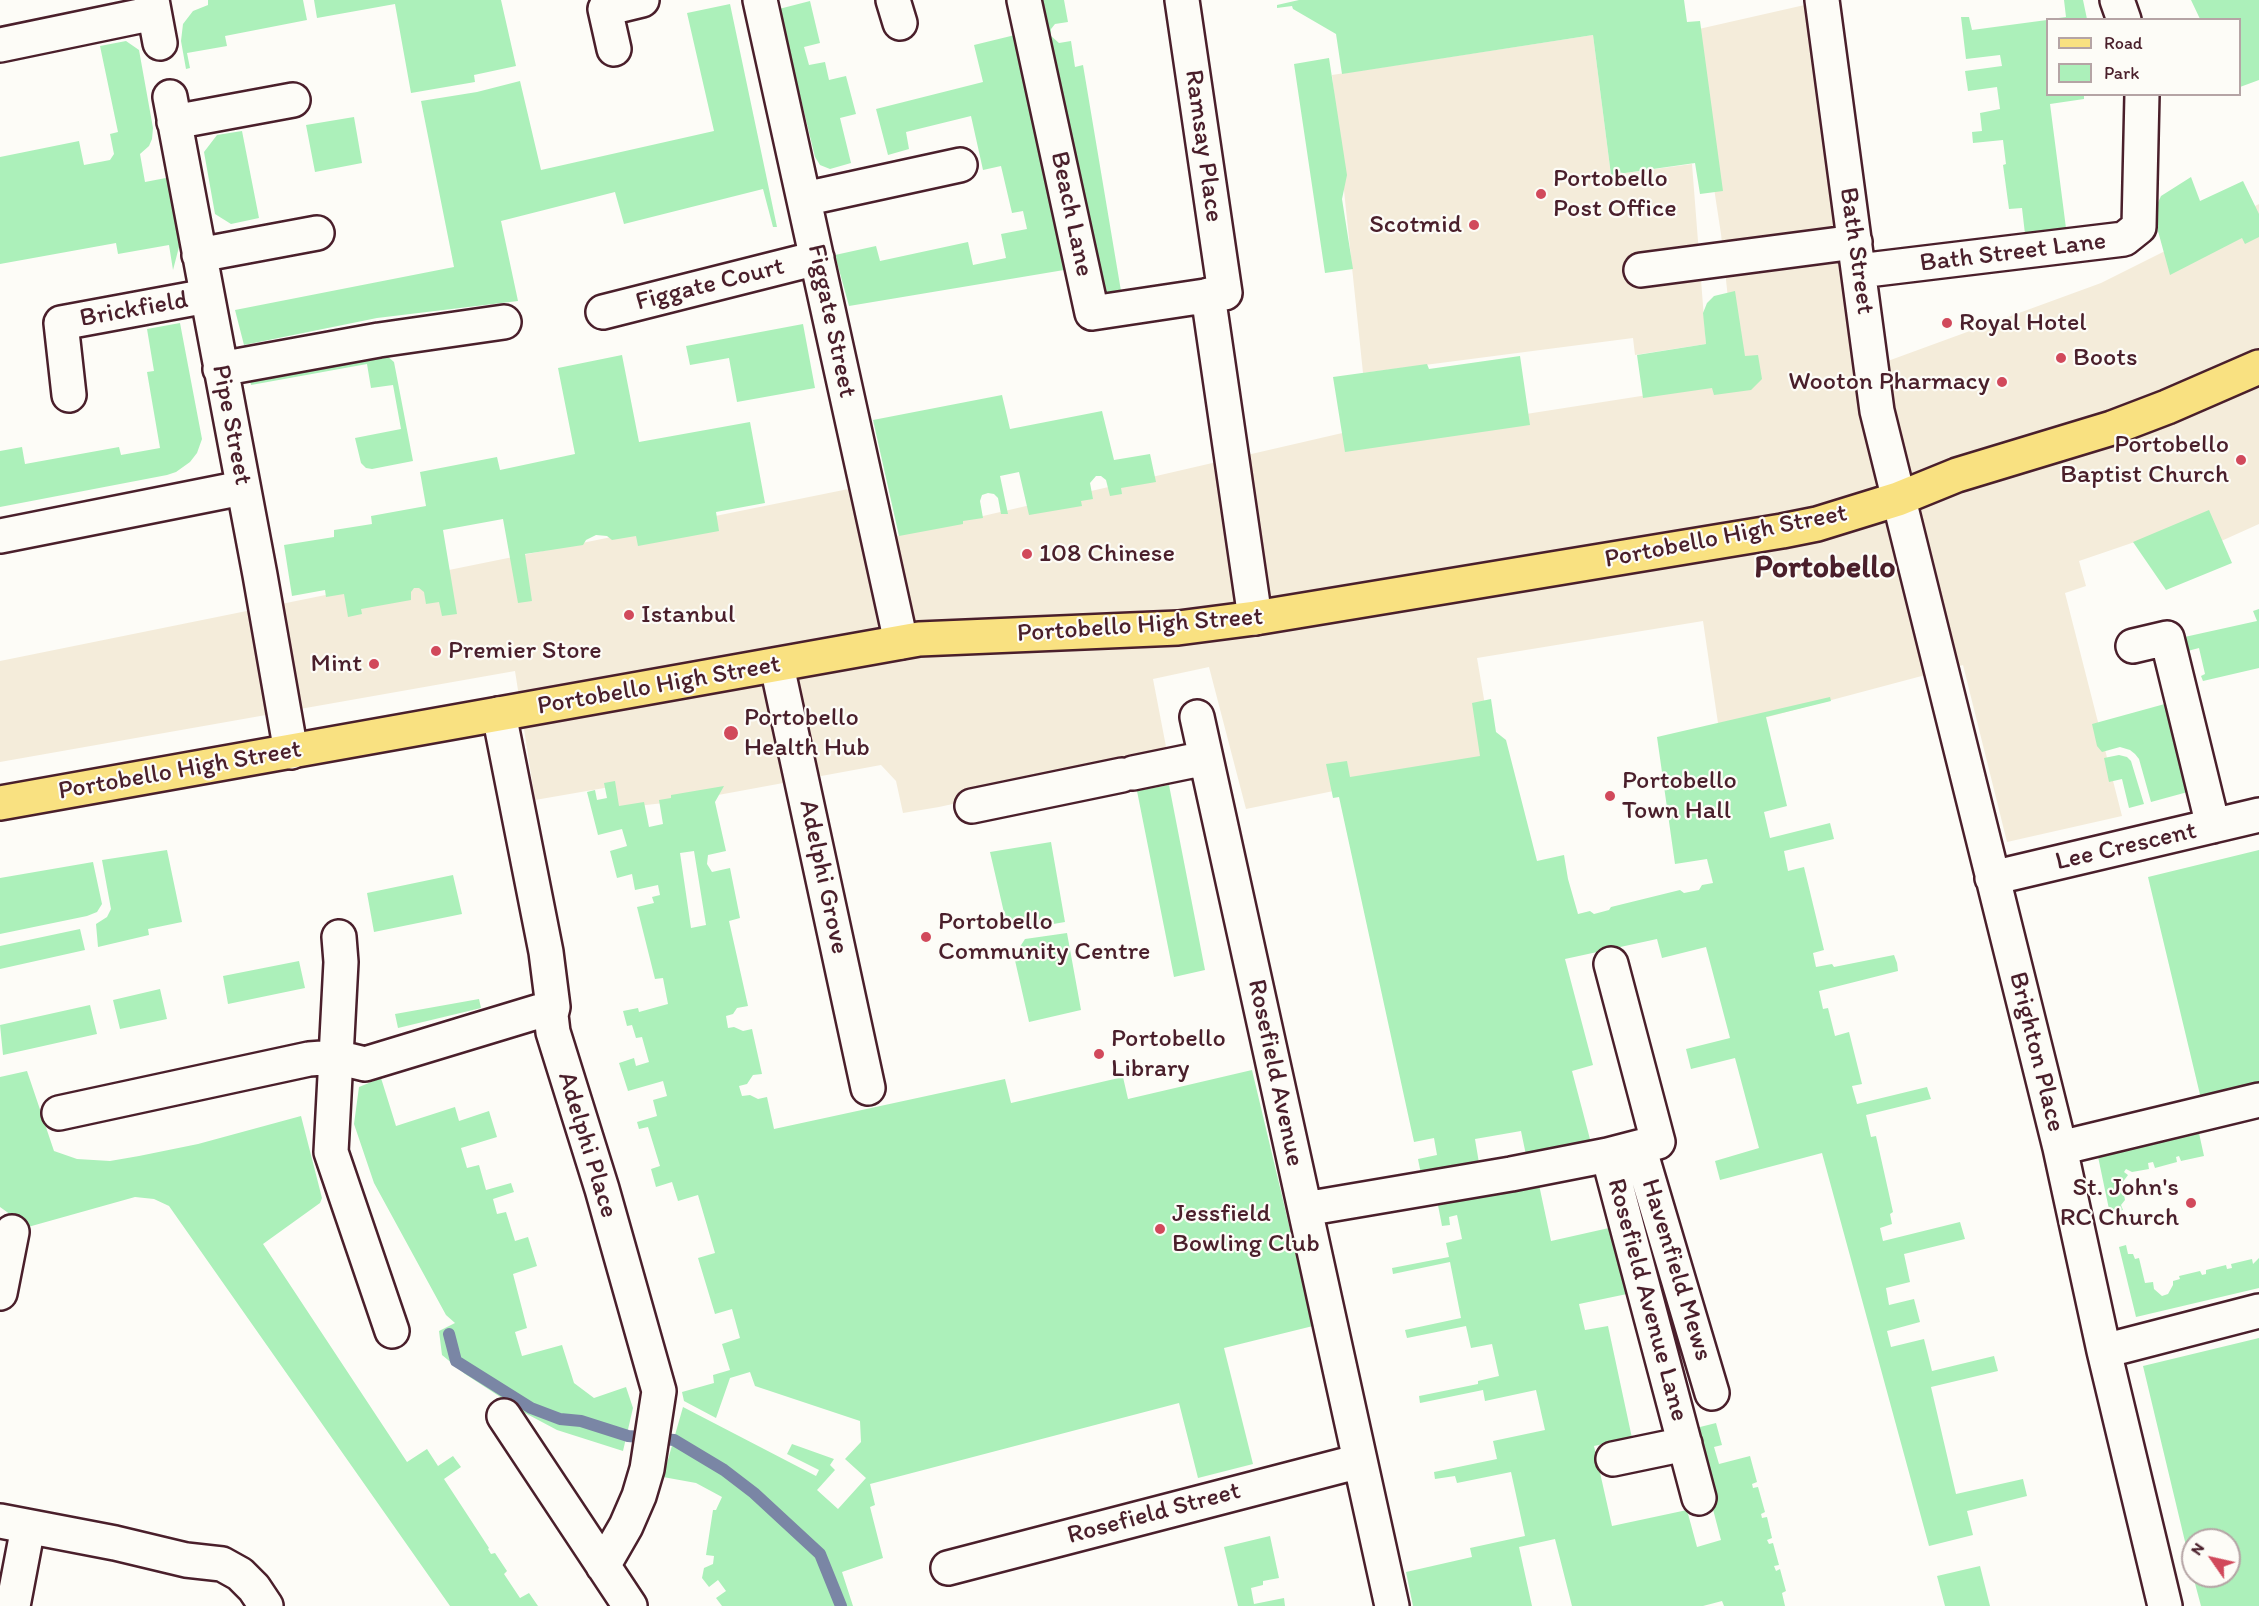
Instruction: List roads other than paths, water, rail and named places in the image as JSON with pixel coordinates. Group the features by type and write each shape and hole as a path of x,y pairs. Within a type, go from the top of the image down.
{"main road":[{"name":"Portobello High Street","path":"0,803 777,666 901,642 949,637 1059,635 1178,628 1255,618 1782,531 1817,524 1898,500 1956,475 2112,428 2259,367"}],"street":[{"path":"614,50 605,9 642,0"},
{"name":"Figgate Street","path":"760,0 901,642"},
{"name":"Beach Lane","path":"1024,0 1092,313 1216,294"},
{"name":"Ramsay Place","path":"1182,0 1216,294"},
{"name":"Bath Street","path":"1822,0 1877,411 1898,500"},
{"path":"2117,0 2123,18"},
{"path":"0,45 155,19"},
{"name":"Bath Street Lane","path":"1857,257 2124,239 2139,227 2142,96"},
{"name":"Pipe Street","path":"291,752 172,110 293,100"},
{"path":"804,199 960,165"},
{"path":"199,255 317,233"},
{"path":"1641,270 1857,257"},
{"name":"Figgate Court","path":"603,312 817,258"},
{"path":"1216,294 1255,618"},
{"name":"Brickfield","path":"69,395 61,323 207,296"},
{"path":"220,369 379,340 504,322"},
{"path":"0,536 242,488"},
{"name":"Brighton Place","path":"1898,500 2060,1148 2161,1605"},
{"path":"2133,646 2167,638 2213,826"},
{"name":"Adelphi Grove","path":"777,666 868,1088"},
{"name":"Adelphi Place","path":"498,714 546,952 553,1007 551,1015 553,1032 602,1189 659,1391 647,1468 639,1496 627,1526 603,1566"},
{"name":"Rosefield Avenue","path":"1197,717 1392,1606"},
{"path":"972,806 1206,758"},
{"name":"Lee Crescent","path":"1992,878 2259,815"},
{"path":"339,937 341,962 331,1152 392,1331"},
{"path":"1611,964 1648,1144"},
{"path":"59,1113 309,1059 336,1057 365,1064 553,1007"},
{"path":"2060,1148 2259,1100"},
{"name":"Rosefield Avenue Lane","path":"1305,1209 1511,1174 1608,1155 1648,1144"},
{"name":"Havenfield Mews","path":"1648,1144 1712,1393"},
{"name":"Rosefield Avenue Lane","path":"1608,1155 1699,1498"},
{"path":"0,1293 12,1232"},
{"path":"2104,1352 2259,1311"},
{"path":"504,1416 630,1606"},
{"name":"Rosefield Avenue Lane","path":"1613,1459 1686,1444"},
{"name":"Rosefield Street","path":"948,1568 1360,1461"},
{"path":"13,1606 14,1524 115,1543 186,1560 222,1564 240,1574 254,1588 266,1606"}],"waterway":[{"path":"449,1334 456,1361 531,1408 560,1419 581,1421 628,1436 674,1440 724,1470 754,1493 820,1554 841,1606"}],"place":[{"name":"Portobello Post Office","path":"1541,194"},
{"name":"Scotmid","path":"1474,225"},
{"name":"Royal Hotel","path":"1947,323"},
{"name":"Boots","path":"2061,358"},
{"name":"Wooton Pharmacy","path":"2002,382"},
{"name":"Portobello Baptist Church","path":"2241,460"},
{"name":"108 Chinese","path":"1027,554"},
{"name":"Istanbul","path":"629,615"},
{"name":"Premier Store","path":"436,651"},
{"name":"Mint","path":"374,664"},
{"name":"Portobello Health Hub","path":"731,733"},
{"name":"Portobello Town Hall","path":"1610,796"},
{"name":"Portobello Community Centre","path":"926,937"},
{"name":"Portobello Library","path":"1099,1054"},
{"name":"St. John's RC Church","path":"2191,1203"},
{"name":"Jessfield Bowling Club","path":"1160,1229"}],"district":[{"name":"Portobello","path":"1825,569"}]}
